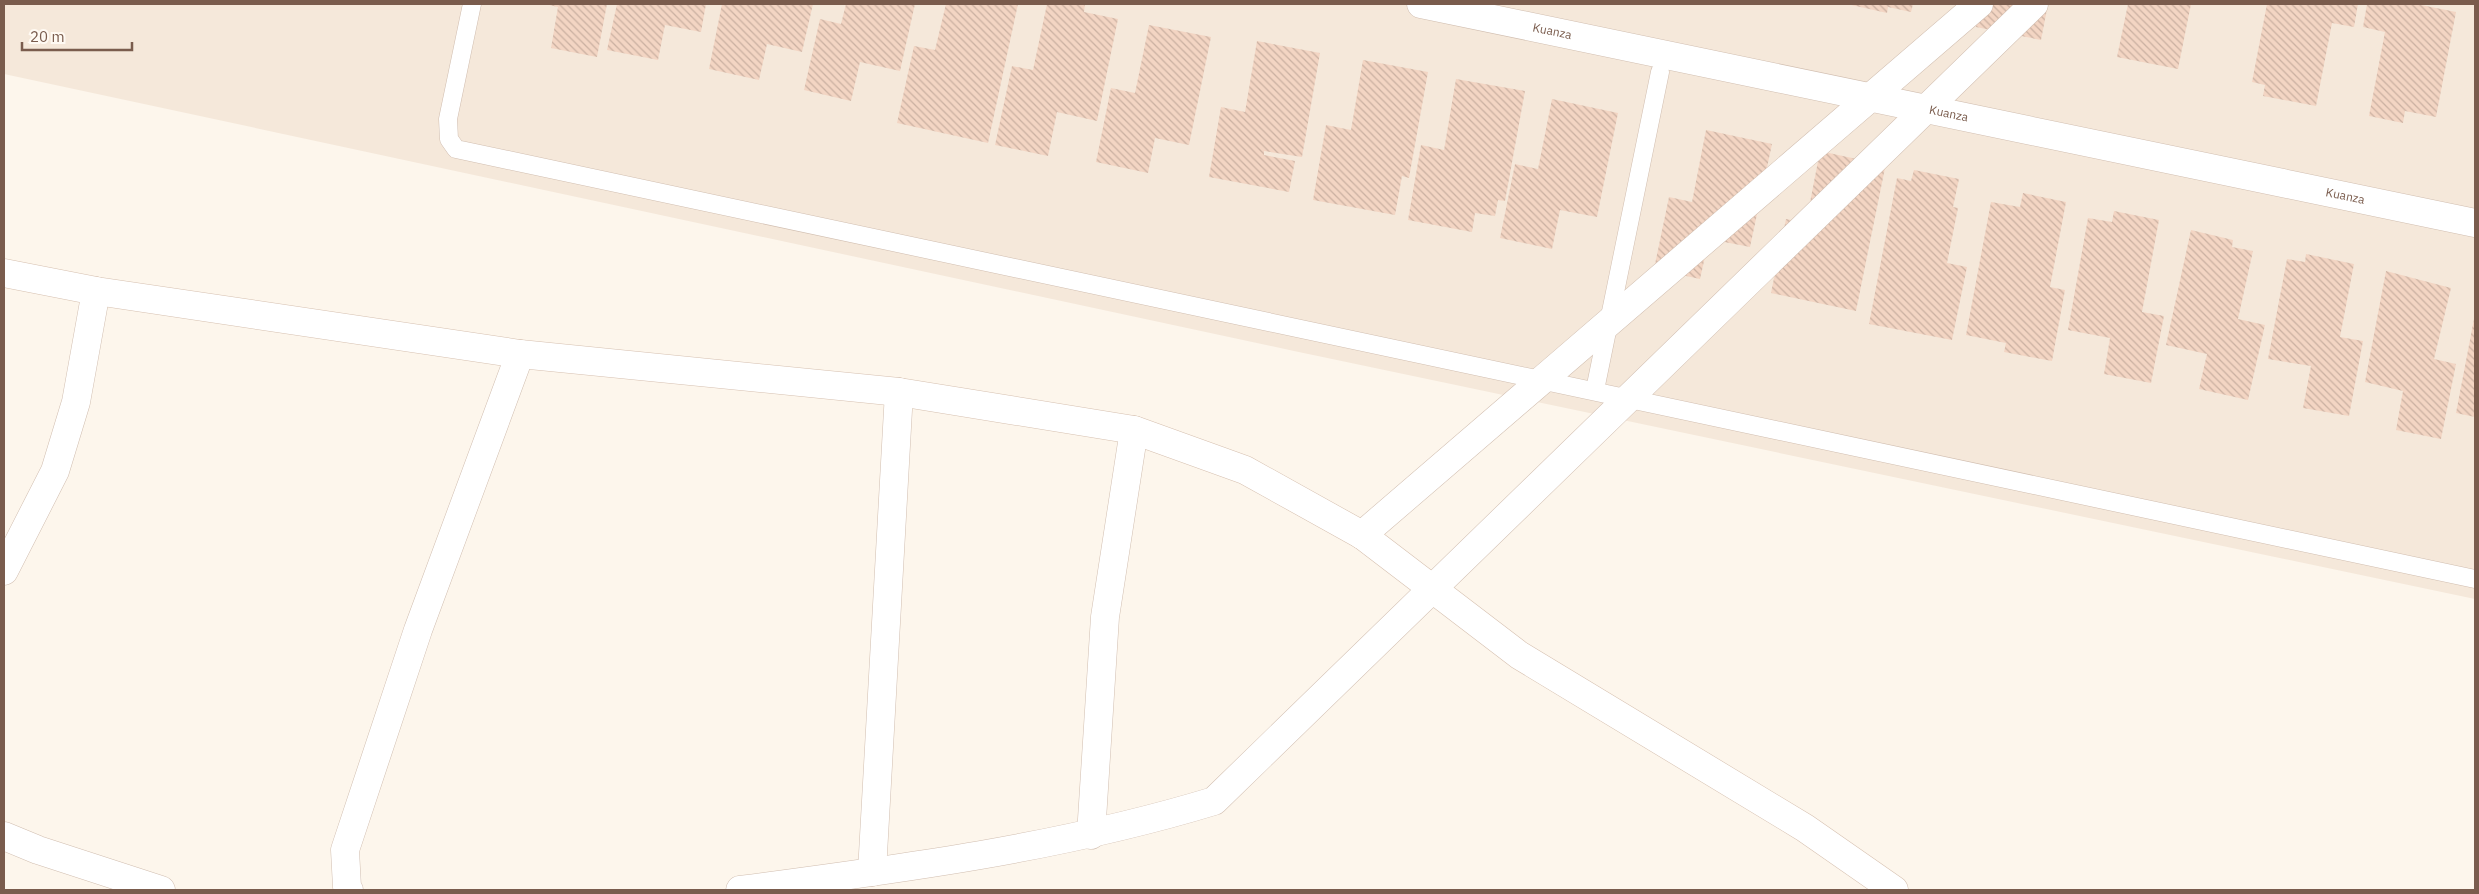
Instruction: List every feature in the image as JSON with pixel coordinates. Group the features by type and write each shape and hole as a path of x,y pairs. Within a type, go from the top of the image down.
{"street":[{"name":"Kuanza","path":"1421,4 2475,223"},
{"path":"1362,534 1979,4"},
{"path":"740,890 872,872 1091,835 1214,801 2034,4"},
{"path":"4,273 96,291 520,354 899,392 1134,430 1245,470 1362,534 1519,655 1805,828 1894,890"},
{"path":"4,571 55,471 76,402 96,291"},
{"path":"349,890 347,887 345,850 418,630 520,354"},
{"path":"872,872 899,392"},
{"path":"1091,835 1105,617 1134,430"},
{"path":"4,836 38,850 161,890"}],"lane":[{"path":"472,4 448,119 449,139 456,149 1595,390 2475,579"},
{"path":"1595,390 1660,72"}],"shaded area":[{"path":"4,4 2475,4 2475,599 1294,351 4,74"}],"building":[{"path":"545,4 607,4 597,57 551,48 558,7"},
{"path":"617,4 706,4 701,32 665,25 658,60 607,50"},
{"path":"722,4 813,4 802,52 767,44 759,80 709,69"},
{"path":"846,4 915,4 900,71 860,62 851,101 804,90 820,19 841,24"},
{"path":"946,4 1018,4 988,143 897,123 914,46 935,50"},
{"path":"1047,4 1085,4 1084,12 1118,19 1097,121 1057,112 1048,156 995,145 1012,66 1033,70"},
{"path":"1847,4 1913,4 1911,12 1888,7 1887,13"},
{"path":"1980,4 2048,4 2041,40 1976,27"},
{"path":"2128,4 2191,4 2178,69 2117,57"},
{"path":"2267,4 2358,4 2354,27 2332,23 2316,106 2263,96 2265,85 2252,82"},
{"path":"2367,4 2416,4 2456,12 2436,117 2405,111 2403,123 2369,116 2385,32 2363,27"},
{"path":"1149,25 1211,37 1189,145 1155,138 1148,173 1096,162 1111,88 1135,93"},
{"path":"1257,41 1320,53 1302,157 1264,151 1264,155 1295,161 1289,192 1209,177 1221,107 1245,112"},
{"path":"1363,60 1428,72 1409,178 1402,176 1395,215 1313,200 1326,125 1351,130"},
{"path":"1456,79 1525,91 1505,201 1498,200 1495,216 1475,213 1472,232 1408,220 1421,145 1444,150"},
{"path":"1552,99 1618,113 1597,217 1560,210 1552,249 1500,238 1515,164 1538,169"},
{"path":"1706,130 1772,144 1750,247 1709,239 1700,279 1654,269 1669,197 1692,202"},
{"path":"1820,151 1861,160 1885,168 1856,311 1771,293 1786,219 1806,223"},
{"path":"1914,170 1959,179 1953,207 1958,208 1947,263 1967,267 1952,340 1869,324 1897,178 1911,181"},
{"path":"2023,193 2066,202 2050,287 2065,290 2052,361 2004,352 2006,343 1966,335 1991,202 2020,207"},
{"path":"2114,211 2159,220 2142,312 2164,316 2151,383 2104,374 2110,338 2068,330 2088,218 2112,222"},
{"path":"2191,230 2233,240 2232,247 2253,251 2238,319 2265,325 2248,400 2199,389 2207,354 2166,345"},
{"path":"2306,254 2354,264 2340,337 2363,341 2349,416 2303,408 2311,366 2268,359 2287,259 2305,262"},
{"path":"2386,271 2451,288 2434,359 2456,364 2441,439 2396,430 2403,391 2365,382"},
{"path":"2475,319 2475,417 2456,413"}]}
